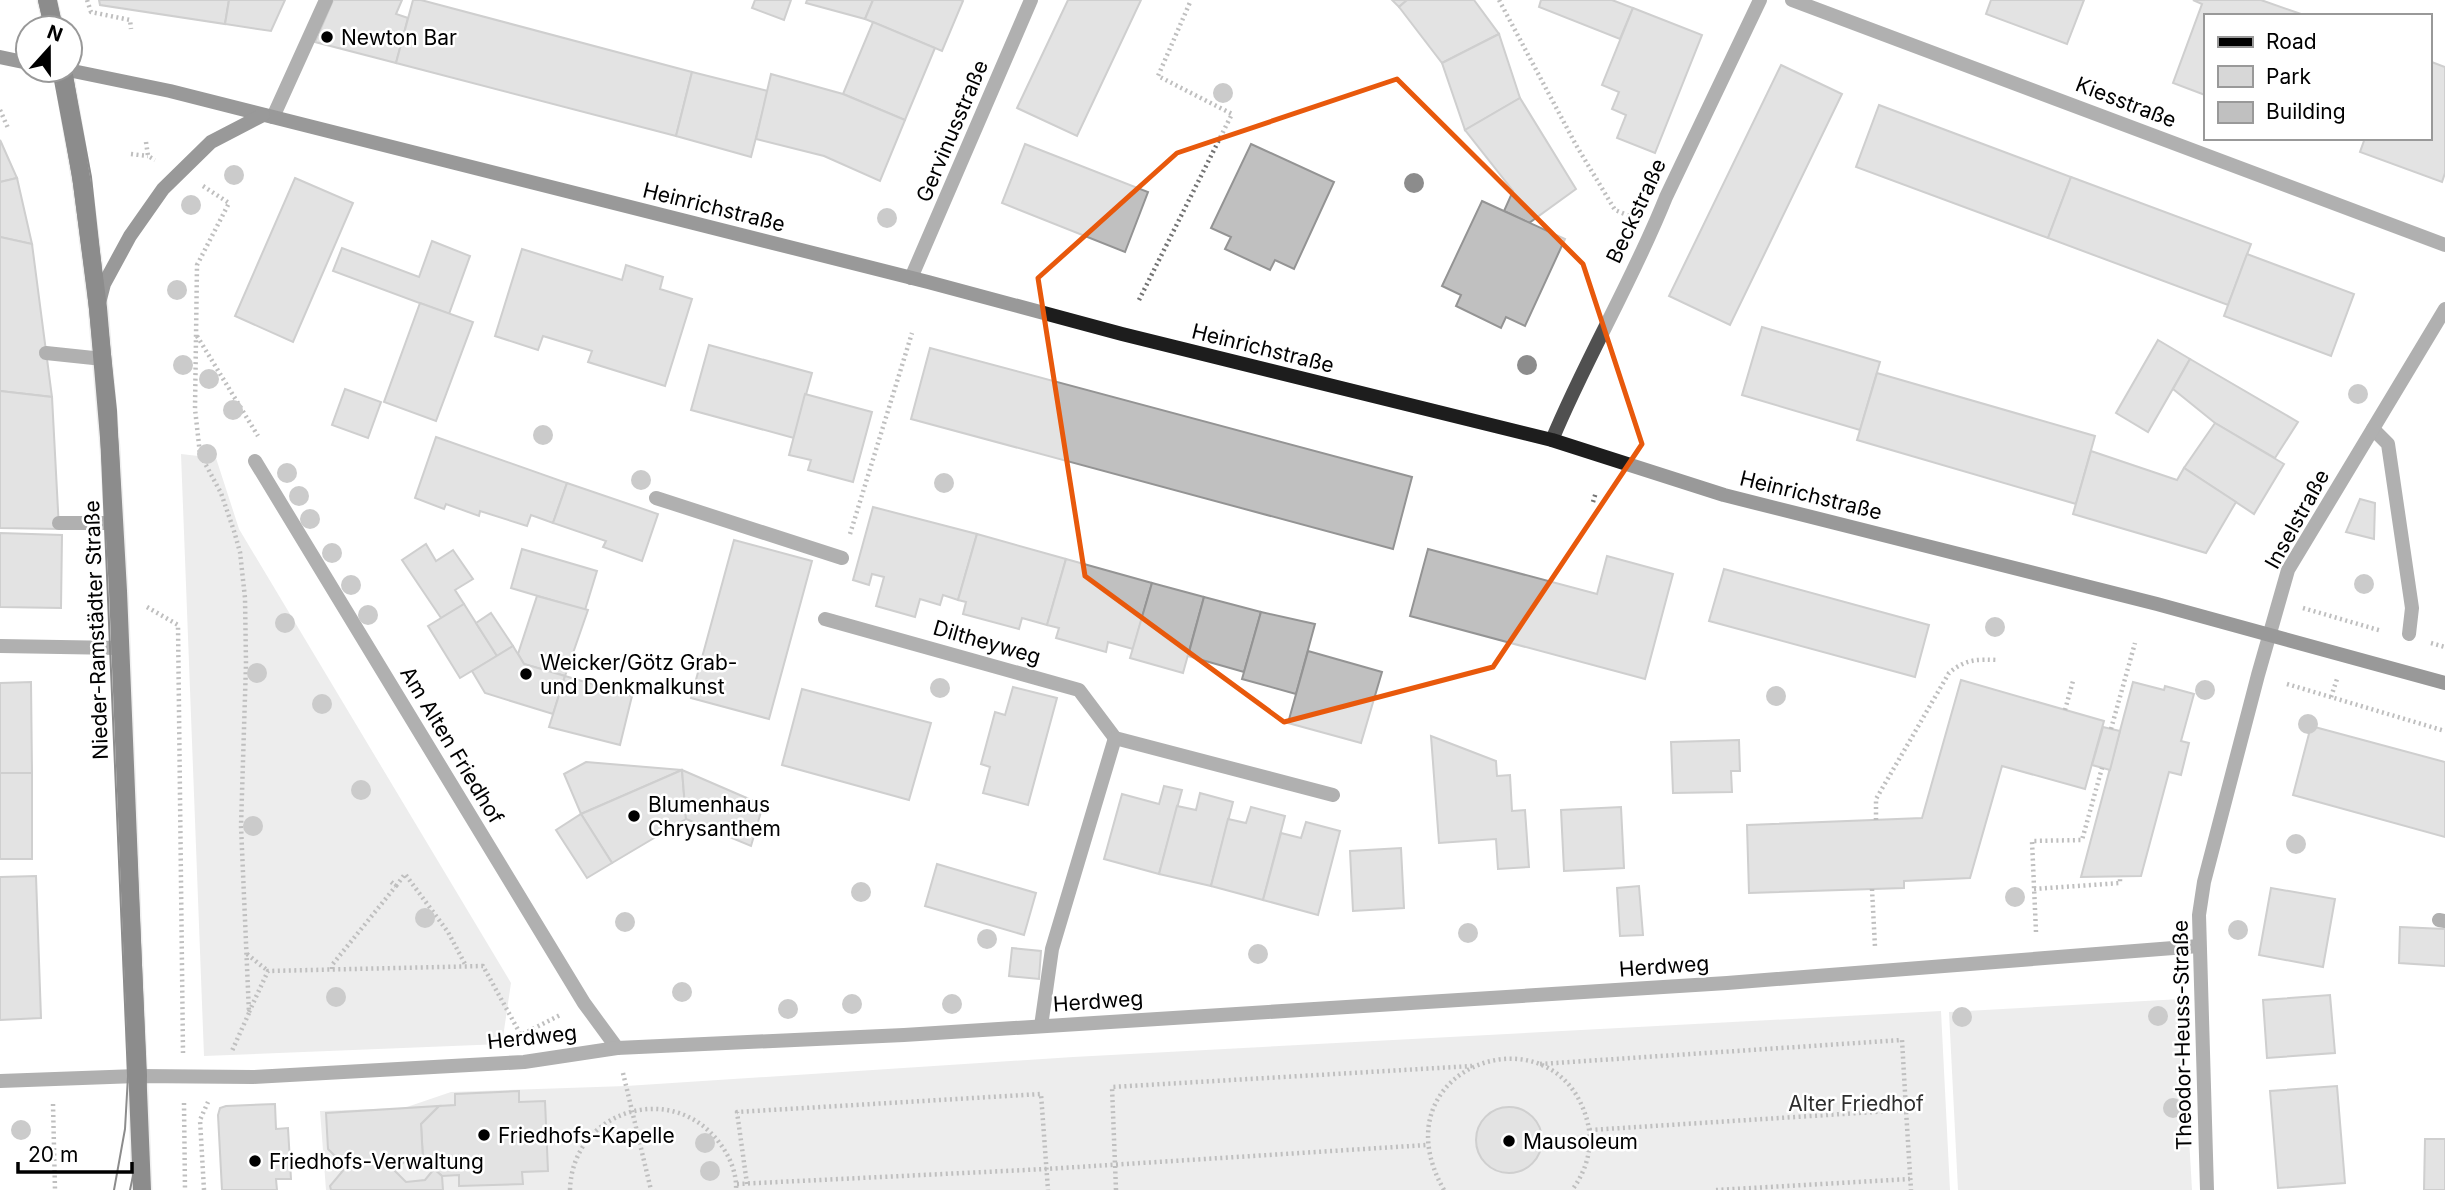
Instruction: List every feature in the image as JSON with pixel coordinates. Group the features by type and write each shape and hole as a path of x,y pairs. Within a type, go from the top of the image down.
{"main road":[{"name":"Heinrichstraße","path":"84,74 170,91 1122,334 1552,440 1724,495 2169,607 2445,683"},
{"name":"Nieder-Ramstädter Straße","path":"67,84 103,359 118,591 142,1190"},
{"path":"98,308 104,284 130,236 163,189 211,142 268,116"}],"street":[{"path":"268,116 326,0"},
{"name":"Gervinusstraße","path":"911,278 1031,0"},
{"name":"Beckstraße","path":"1552,440 1573,388 1654,227 1760,0"},
{"name":"Kiesstraße","path":"1792,0 2445,245"},
{"name":"Inselstraße","path":"2269,635 2288,570 2445,309"},
{"path":"46,353 103,359"},
{"path":"2373,429 2388,444 2415,637"},
{"name":"Am Alten Friedhof","path":"255,461 584,1003 617,1048"},
{"path":"656,498 842,558"},
{"path":"59,523 114,523"},
{"name":"Diltheyweg","path":"825,619 1079,690 1115,738"},
{"name":"Theodor-Heuss-Straße","path":"2207,1190 2199,915 2204,882 2269,635"},
{"path":"0,646 120,648"},
{"path":"1041,1026 1052,949 1115,738 1334,795"},
{"name":"Herdweg","path":"0,1081 137,1076 253,1077 524,1062 617,1048 904,1035 1727,983 2199,946"}],"path":[{"path":"87,0 91,12 130,20 131,29"},
{"path":"1139,300 1231,114 1158,76 1191,0"},
{"path":"1499,0 1615,210 1654,227"},
{"path":"0,110 8,128"},
{"path":"146,142 148,156"},
{"path":"131,154 148,156 157,161"},
{"path":"201,185 229,203 197,265 195,409 200,454 221,493 240,552 245,598 246,664 241,825 249,1013"},
{"path":"869,476 912,333"},
{"path":"196,334 269,454 255,461"},
{"path":"1593,502 1596,492"},
{"path":"118,591 178,625 185,1190"},
{"path":"2296,606 2387,632"},
{"path":"2415,637 2445,647"},
{"path":"2111,729 2135,643"},
{"path":"1877,820 1876,799 1949,673 1958,665 1973,659 1998,660"},
{"path":"2331,697 2337,679"},
{"path":"2065,710 2073,681"},
{"path":"2287,684 2445,731"},
{"path":"2038,958 2032,841 2082,840 2102,768"},
{"path":"332,969 332,965 405,874 448,932 466,966"},
{"path":"2034,889 2120,883 2120,876"},
{"path":"390,881 396,886"},
{"path":"1872,889 1876,971"},
{"path":"247,953 268,971 482,966 522,1034 584,1003"},
{"path":"204,1190 200,1119 268,971"},
{"path":"1115,1190 1112,1087 1472,1066 1494,1059 1517,1059 1540,1064 1902,1040 1911,1190"},
{"path":"617,1048 651,1190"},
{"path":"1540,1064 1559,1075 1574,1090 1584,1109 1590,1130 1589,1155 1581,1179 1572,1190"},
{"path":"1444,1190 1432,1169 1427,1145 1429,1120 1438,1099 1452,1080 1472,1066"},
{"path":"52,1078 55,1190"},
{"path":"747,1184 737,1112 1041,1094 1048,1190"},
{"path":"570,1190 575,1161 589,1138 608,1121 633,1110 661,1108 689,1116 713,1132 729,1156 737,1187 747,1184 1046,1169 1427,1145"},
{"path":"1590,1130 1906,1110"},
{"path":"1716,1190 1910,1179"}],"highlighted area":[{"path":"1397,79 1583,264 1642,444 1493,667 1284,722 1085,576 1038,278 1177,153"}],"green space":[{"path":"181,454 216,458 239,529 511,983 502,1044 204,1056"},
{"path":"2181,999 2192,1190 1958,1190 1949,1012"},
{"name":"Alter Friedhof","path":"1941,1011 1950,1190 326,1190 320,1111 404,1108 451,1092 626,1086 1073,1057"}],"building":[{"path":"99,0 229,0 225,24 100,5"},
{"path":"229,0 285,0 271,31 225,24"},
{"path":"333,0 402,0 396,14 408,18 396,63 315,42"},
{"path":"413,0 692,72 676,136 396,63"},
{"path":"755,0 791,0 784,20 752,8"},
{"path":"807,0 873,0 865,19 806,3"},
{"path":"873,0 963,1 942,51 865,19"},
{"path":"1068,0 1141,0 1077,136 1017,108"},
{"path":"1392,0 1407,0 1399,7"},
{"path":"1407,0 1474,0 1499,34 1442,63 1399,7"},
{"path":"1541,0 1612,0 1633,8 1620,39 1539,7"},
{"path":"1991,0 2084,0 2067,44 1986,14"},
{"path":"2193,0 2261,0 2301,14 2204,14 2204,95 2173,83 2202,4"},
{"path":"1633,8 1702,35 1655,153 1617,138 1626,115 1612,109 1619,92 1602,85"},
{"path":"873,22 935,48 905,120 843,94"},
{"path":"1499,34 1520,98 1465,130 1442,63"},
{"path":"2431,62 2445,67 2445,173 2442,182 2360,152 2364,140 2431,140"},
{"path":"1781,65 1842,94 1730,325 1669,296"},
{"path":"692,72 768,91 751,157 676,136"},
{"path":"771,74 843,94 905,120 880,181 824,156 756,139"},
{"path":"1520,98 1576,189 1529,223 1504,211 1513,191 1465,130"},
{"path":"1879,105 2071,177 2048,238 1856,167"},
{"path":"0,140 17,178 0,182"},
{"path":"1025,144 1148,192 1125,252 1002,203"},
{"path":"1251,144 1334,182 1294,269 1275,260 1270,270 1225,249 1231,237 1211,228"},
{"path":"2071,177 2251,244 2228,305 2048,238"},
{"path":"17,178 32,244 0,237 0,182"},
{"path":"295,178 353,203 293,342 235,316"},
{"path":"1482,201 1565,239 1525,326 1506,317 1501,328 1456,306 1461,295 1442,286"},
{"path":"0,237 32,244 52,397 0,391"},
{"path":"432,241 470,256 449,314 333,271 342,248 419,277"},
{"path":"522,249 622,280 626,265 663,277 660,289 692,299 665,386 588,362 592,351 543,336 538,350 495,336"},
{"path":"2247,254 2354,294 2331,356 2224,316"},
{"path":"420,303 473,322 436,421 384,402"},
{"path":"1762,327 1880,362 1860,430 1742,395"},
{"path":"2158,340 2190,359 2148,432 2116,413"},
{"path":"709,345 812,373 794,438 691,410"},
{"path":"930,348 1412,477 1393,549 911,419"},
{"path":"2190,359 2298,422 2275,458 2215,423 2173,389"},
{"path":"1877,373 2095,436 2076,504 1857,440"},
{"path":"345,389 381,402 368,438 332,425"},
{"path":"0,391 52,397 59,529 0,528"},
{"path":"805,394 872,412 853,482 808,470 811,460 789,455"},
{"path":"2215,423 2284,464 2254,514 2184,468"},
{"path":"436,437 567,483 553,523 531,515 527,526 480,511 479,516 446,504 444,509 415,498"},
{"path":"2091,451 2177,480 2184,468 2236,502 2206,553 2073,514"},
{"path":"567,483 658,514 642,561 603,547 606,541 553,523"},
{"path":"2360,499 2375,503 2374,539 2346,532"},
{"path":"873,507 977,534 958,600 943,595 940,605 920,599 915,617 876,606 884,577 872,574 869,585 853,580"},
{"path":"0,533 62,535 61,608 0,607"},
{"path":"977,534 1066,559 1047,625 1022,618 1019,629 963,614 966,602 958,600"},
{"path":"734,540 812,561 769,719 691,698"},
{"path":"426,544 436,561 453,550 473,579 455,590 464,604 441,618 402,560"},
{"path":"522,549 597,571 585,610 511,588"},
{"path":"1428,549 1597,594 1607,556 1673,574 1645,679 1410,616"},
{"path":"1066,559 1152,583 1133,649 1108,642 1106,652 1056,638 1059,628 1047,625"},
{"path":"1724,569 1929,625 1915,677 1709,621"},
{"path":"1152,583 1204,597 1183,673 1130,658"},
{"path":"537,596 588,610 565,676 524,664 518,654"},
{"path":"1204,597 1261,612 1244,672 1188,656"},
{"path":"464,604 497,656 460,678 428,626"},
{"path":"1261,612 1315,624 1296,694 1242,679"},
{"path":"491,613 513,646 497,656 476,623"},
{"path":"513,646 524,664 565,676 553,714 485,693 472,671"},
{"path":"1308,651 1382,672 1361,743 1288,723"},
{"path":"565,676 632,696 620,745 549,727"},
{"path":"1961,680 2104,721 2085,789 2002,766 1970,878 1904,881 1904,888 1749,893 1747,825 1922,818"},
{"path":"31,682 32,773 0,773 0,683"},
{"path":"2133,682 2164,690 2165,686 2194,694 2181,741 2189,743 2181,775 2169,772 2141,876 2081,877"},
{"path":"1013,687 1057,698 1028,805 983,793 990,767 981,764 995,712 1005,715"},
{"path":"802,689 931,723 909,800 782,765"},
{"path":"2311,726 2445,762 2445,837 2293,795"},
{"path":"2103,727 2120,731 2110,770 2092,765"},
{"path":"1431,736 1496,761 1497,776 1510,775 1512,811 1525,810 1529,867 1498,869 1496,839 1439,843"},
{"path":"1739,740 1740,771 1731,771 1732,792 1673,793 1671,742"},
{"path":"586,762 682,770 581,814 564,774"},
{"name":"Blumenhaus Chrysanthem","path":"682,770 686,819 612,863 581,814"},
{"path":"682,770 763,805 751,846 686,819"},
{"path":"0,773 32,773 32,859 0,859"},
{"path":"1164,786 1182,790 1159,874 1104,859 1122,794 1159,804"},
{"path":"1200,793 1233,802 1211,886 1159,874 1177,806 1196,810"},
{"path":"1251,807 1285,816 1263,900 1211,886 1228,819 1246,823"},
{"path":"1621,807 1624,868 1564,871 1561,810"},
{"path":"581,814 612,863 587,878 556,830"},
{"path":"1306,822 1340,831 1318,915 1263,900 1281,833 1301,838"},
{"path":"1401,848 1404,908 1353,911 1350,851"},
{"path":"937,864 1036,893 1024,935 925,906"},
{"path":"36,876 41,1018 0,1020 0,877"},
{"path":"1639,886 1643,935 1620,936 1617,888"},
{"path":"2271,888 2335,899 2323,967 2259,955"},
{"path":"2400,927 2445,929 2445,966 2399,963"},
{"path":"1012,948 1041,951 1039,979 1009,976"},
{"path":"2330,995 2335,1053 2267,1058 2263,1000"},
{"path":"2337,1086 2345,1183 2278,1188 2270,1091"},
{"name":"Friedhofs-Kapelle","path":"519,1091 519,1102 545,1101 548,1171 522,1172 523,1184 459,1186 459,1175 442,1176 423,1160 421,1124 439,1106 455,1105 455,1094"},
{"name":"Friedhofs-Verwaltung","path":"275,1104 276,1129 288,1128 291,1179 276,1179 277,1190 222,1190 218,1115 220,1108"},
{"path":"439,1106 421,1124 423,1160 405,1161 395,1171 406,1182 425,1180 434,1169 442,1176 443,1190 331,1190 330,1186 346,1167 328,1149 326,1113"},
{"name":"Mausoleum","path":"1502,1107 1516,1107 1528,1112 1537,1121 1542,1140 1540,1153 1533,1164 1516,1173 1502,1173 1490,1168 1481,1159 1476,1147 1476,1133 1481,1121 1490,1112"},
{"path":"2425,1139 2445,1139 2445,1190 2424,1190"}],"tram line":[{"path":"39,0 42,14"},
{"path":"56,0 59,14"},
{"path":"56,84 73,176 100,408 128,1076 125,1129 114,1190"},
{"path":"74,84 91,177 116,410 146,1076 143,1129 130,1190"}],"place":[{"name":"Newton Bar","path":"327,37"},
{"name":"Weicker/Götz Grab- und Denkmalkunst","path":"526,674"},
{"name":"Blumenhaus Chrysanthem","path":"634,816"},
{"name":"Friedhofs-Kapelle","path":"484,1135"},
{"name":"Mausoleum","path":"1509,1141"},
{"name":"Friedhofs-Verwaltung","path":"255,1161"}]}
